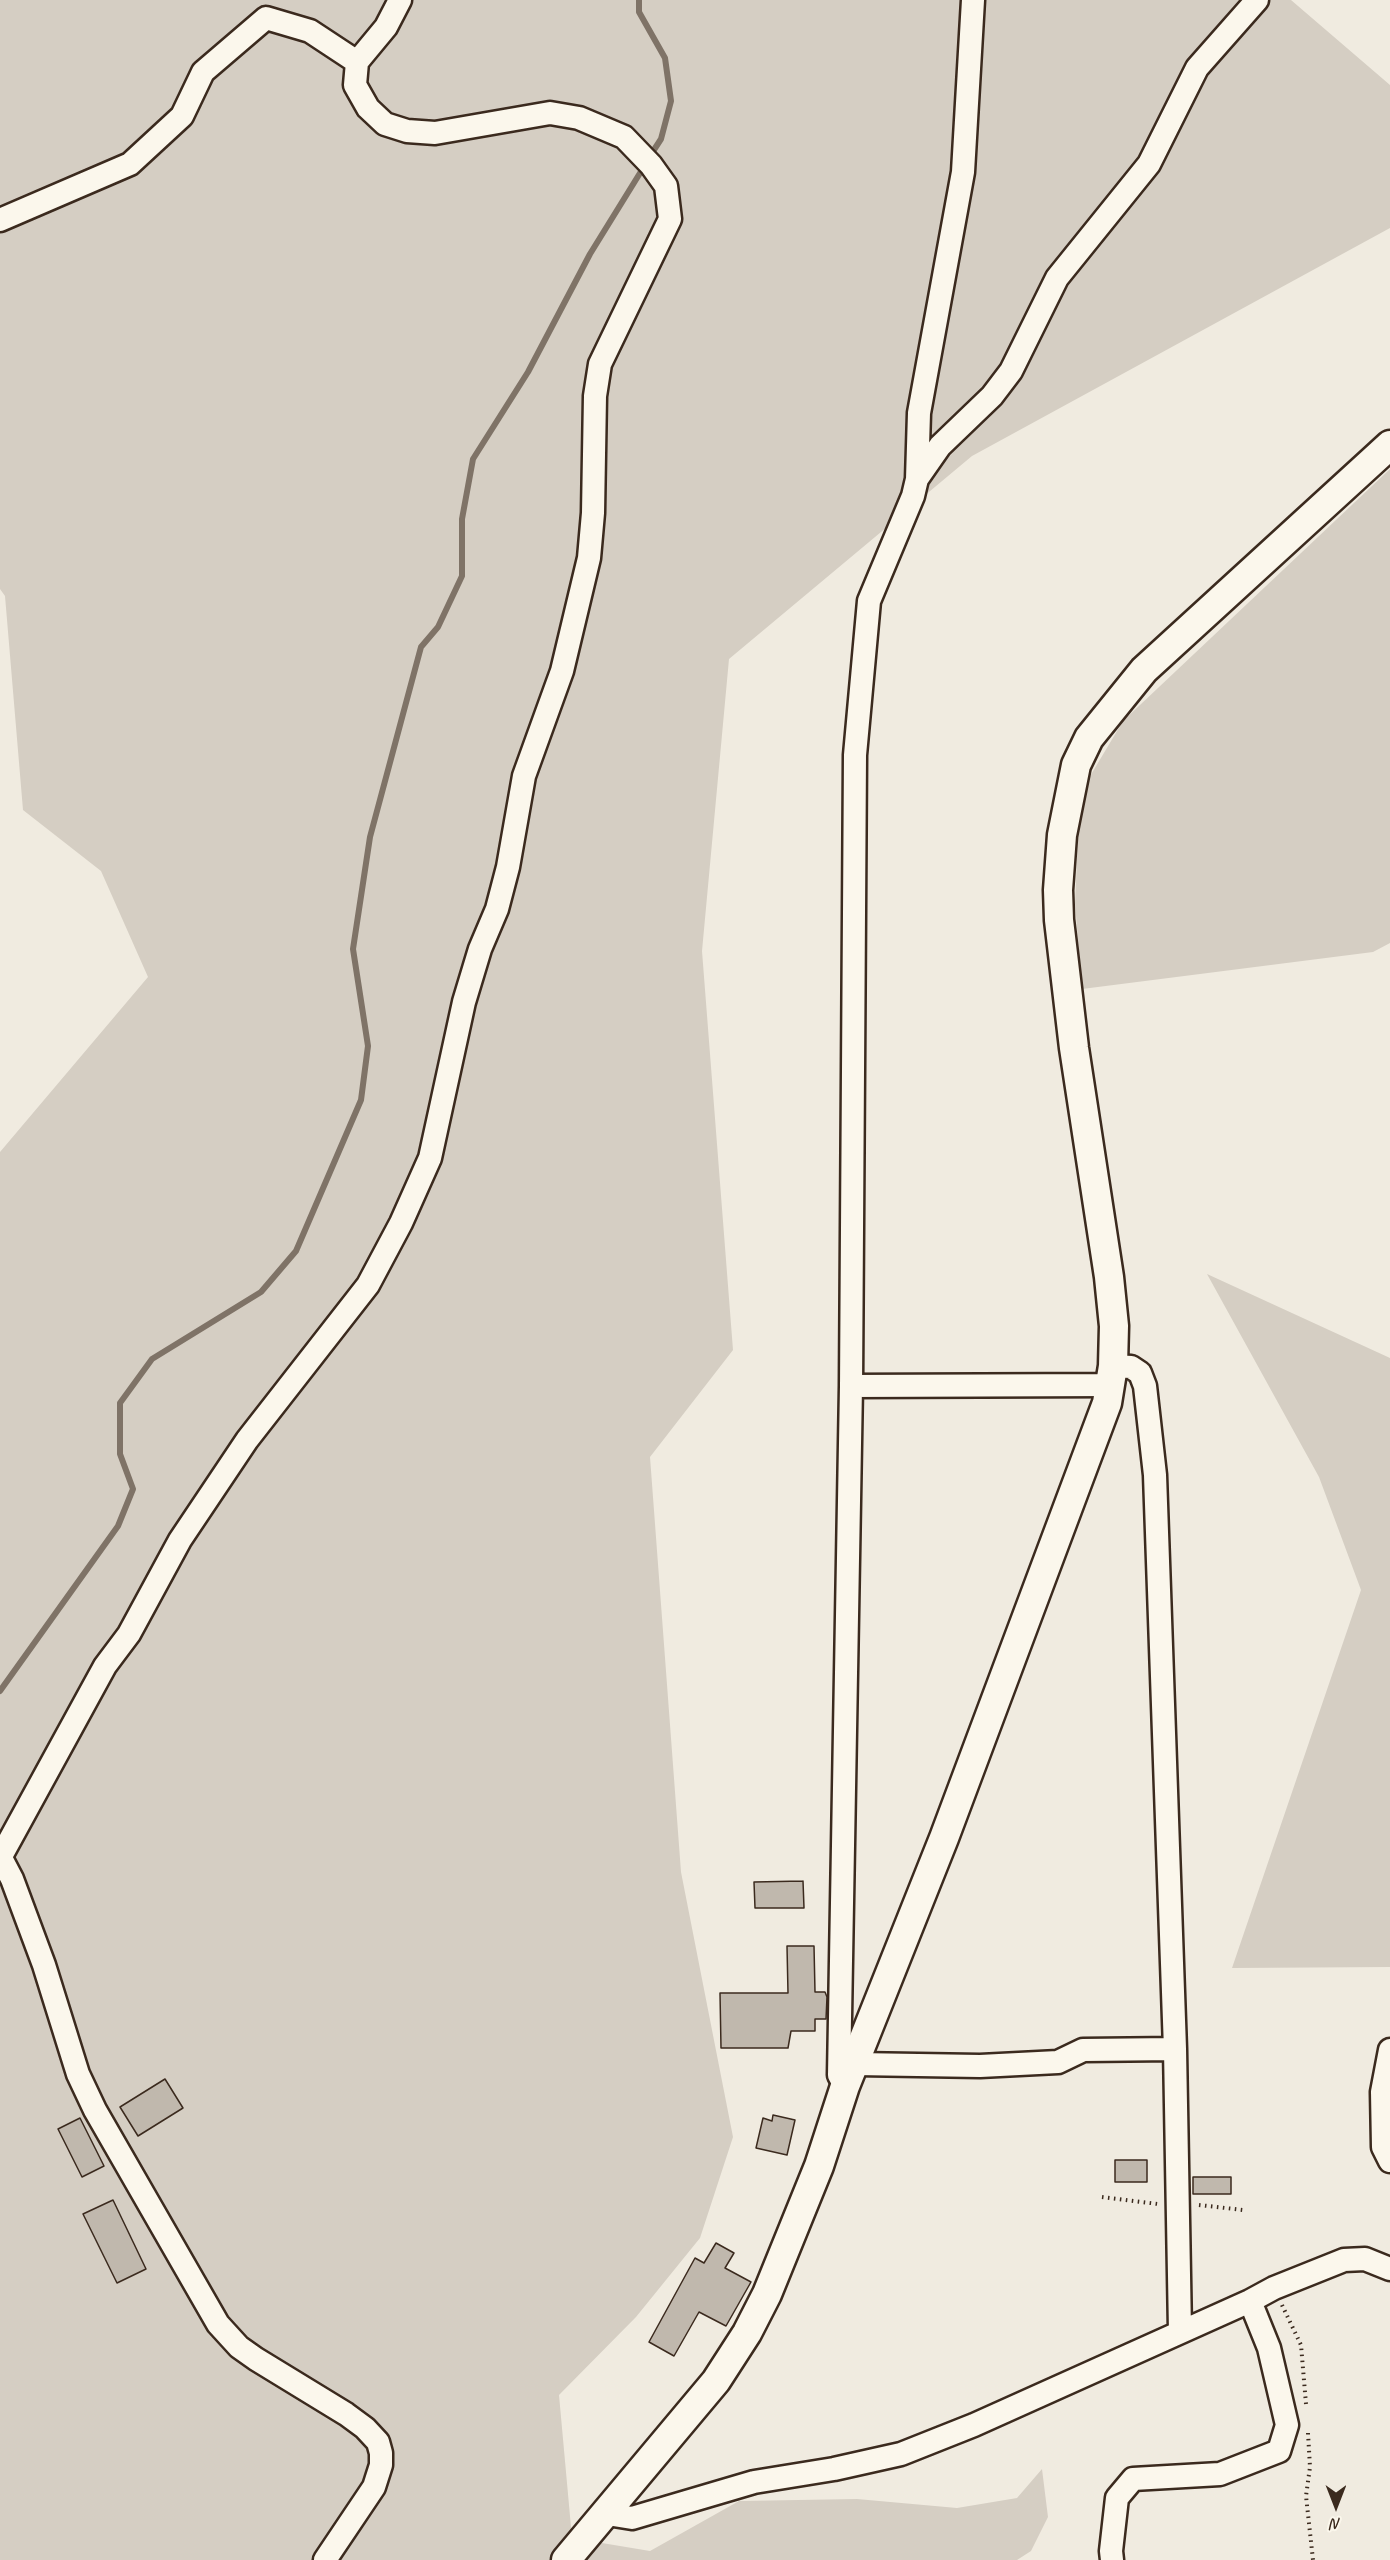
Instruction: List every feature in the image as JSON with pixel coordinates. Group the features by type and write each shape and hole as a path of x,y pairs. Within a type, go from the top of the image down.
{"street":[{"path":"324,2560 374,2487 381,2465 378,2442 365,2428 346,2414 239,2347 218,2324 95,2110 78,2074 44,1965 12,1879 0,1857 105,1666 129,1634 180,1540 247,1440 368,1284 401,1223 430,1158 464,1002 480,949 497,909 508,867 524,776 562,671 589,558 593,513 595,396 600,364 670,219 666,186 651,165 624,137 579,118 550,113 435,133 407,131 385,124 368,108 355,85 357,62 386,27 400,0"},
{"path":"973,0 963,172 919,413 917,479 913,496 869,601 855,755 851,1386 839,2075 1058,2062 1083,2050 1175,2049"},
{"path":"917,479 940,446 992,396 1011,371 1057,278 1149,164 1197,68 1257,0"},
{"path":"0,220 130,164 182,116 202,72 266,18 310,31 357,62"},
{"path":"566,2560 607,2514 716,2381 747,2333 792,2236 851,2075 932,1870 1099,1427 1112,1375 1114,1326 1109,1277 1074,1048 1059,920 1058,890 1062,834 1076,765 1089,738 1144,670 1390,445"},
{"path":"851,1386 1112,1375 1131,1367 1140,1373 1155,1475 1175,2049 1180,2331"},
{"path":"1390,2050 1382,2091 1383,2147 1390,2161"},
{"path":"607,2514 632,2518 754,2482 834,2469 901,2454 974,2425 1250,2301 1274,2288 1344,2260 1365,2259 1390,2269"},
{"path":"1112,2560 1117,2498 1133,2478 1220,2474 1279,2451 1287,2425 1269,2348 1250,2301"}],"shaded area":[{"path":"0,0 1291,0 1390,85 1390,228 972,456 729,659 702,951 733,1350 650,1457 681,1872 733,2137 700,2238 636,2317 559,2395 572,2538 650,2551 739,2501 857,2499 957,2508 1017,2498 1042,2469 1048,2517 1031,2551 1017,2560 0,2560 0,1152 148,977 101,871 23,810 5,596 0,589"},
{"path":"1390,469 1390,943 1373,952 1082,989 1075,903 1080,793 1123,721"},
{"path":"1207,1274 1390,1358 1390,1967 1232,1968 1361,1590 1319,1477"}],"building":[{"path":"803,1881 804,1908 755,1908 754,1882"},
{"path":"787,1946 814,1946 815,1992 825,1992 827,1997 826,2019 815,2019 815,2031 791,2031 788,2048 721,2048 720,1993 788,1993"},
{"path":"165,2079 183,2108 138,2136 120,2107"},
{"path":"773,2115 795,2120 787,2155 756,2148 763,2118 772,2121"},
{"path":"80,2118 104,2166 82,2177 58,2129"},
{"path":"1115,2160 1147,2160 1147,2182 1115,2182"},
{"path":"1193,2177 1231,2177 1231,2194 1193,2194"},
{"path":"113,2200 146,2269 117,2283 83,2214"},
{"path":"716,2243 734,2253 725,2268 751,2282 726,2326 699,2312 674,2356 649,2342 695,2258 704,2263"}],"waterway":[{"path":"639,0 639,12 665,58 671,101 661,139 650,156"},
{"path":"0,1691 118,1526 133,1489 120,1454 120,1403 152,1359 261,1292 296,1251 361,1100 368,1046 353,949 370,837 421,647 438,627 462,576 462,519 473,459 528,372 590,254 645,165"}]}
